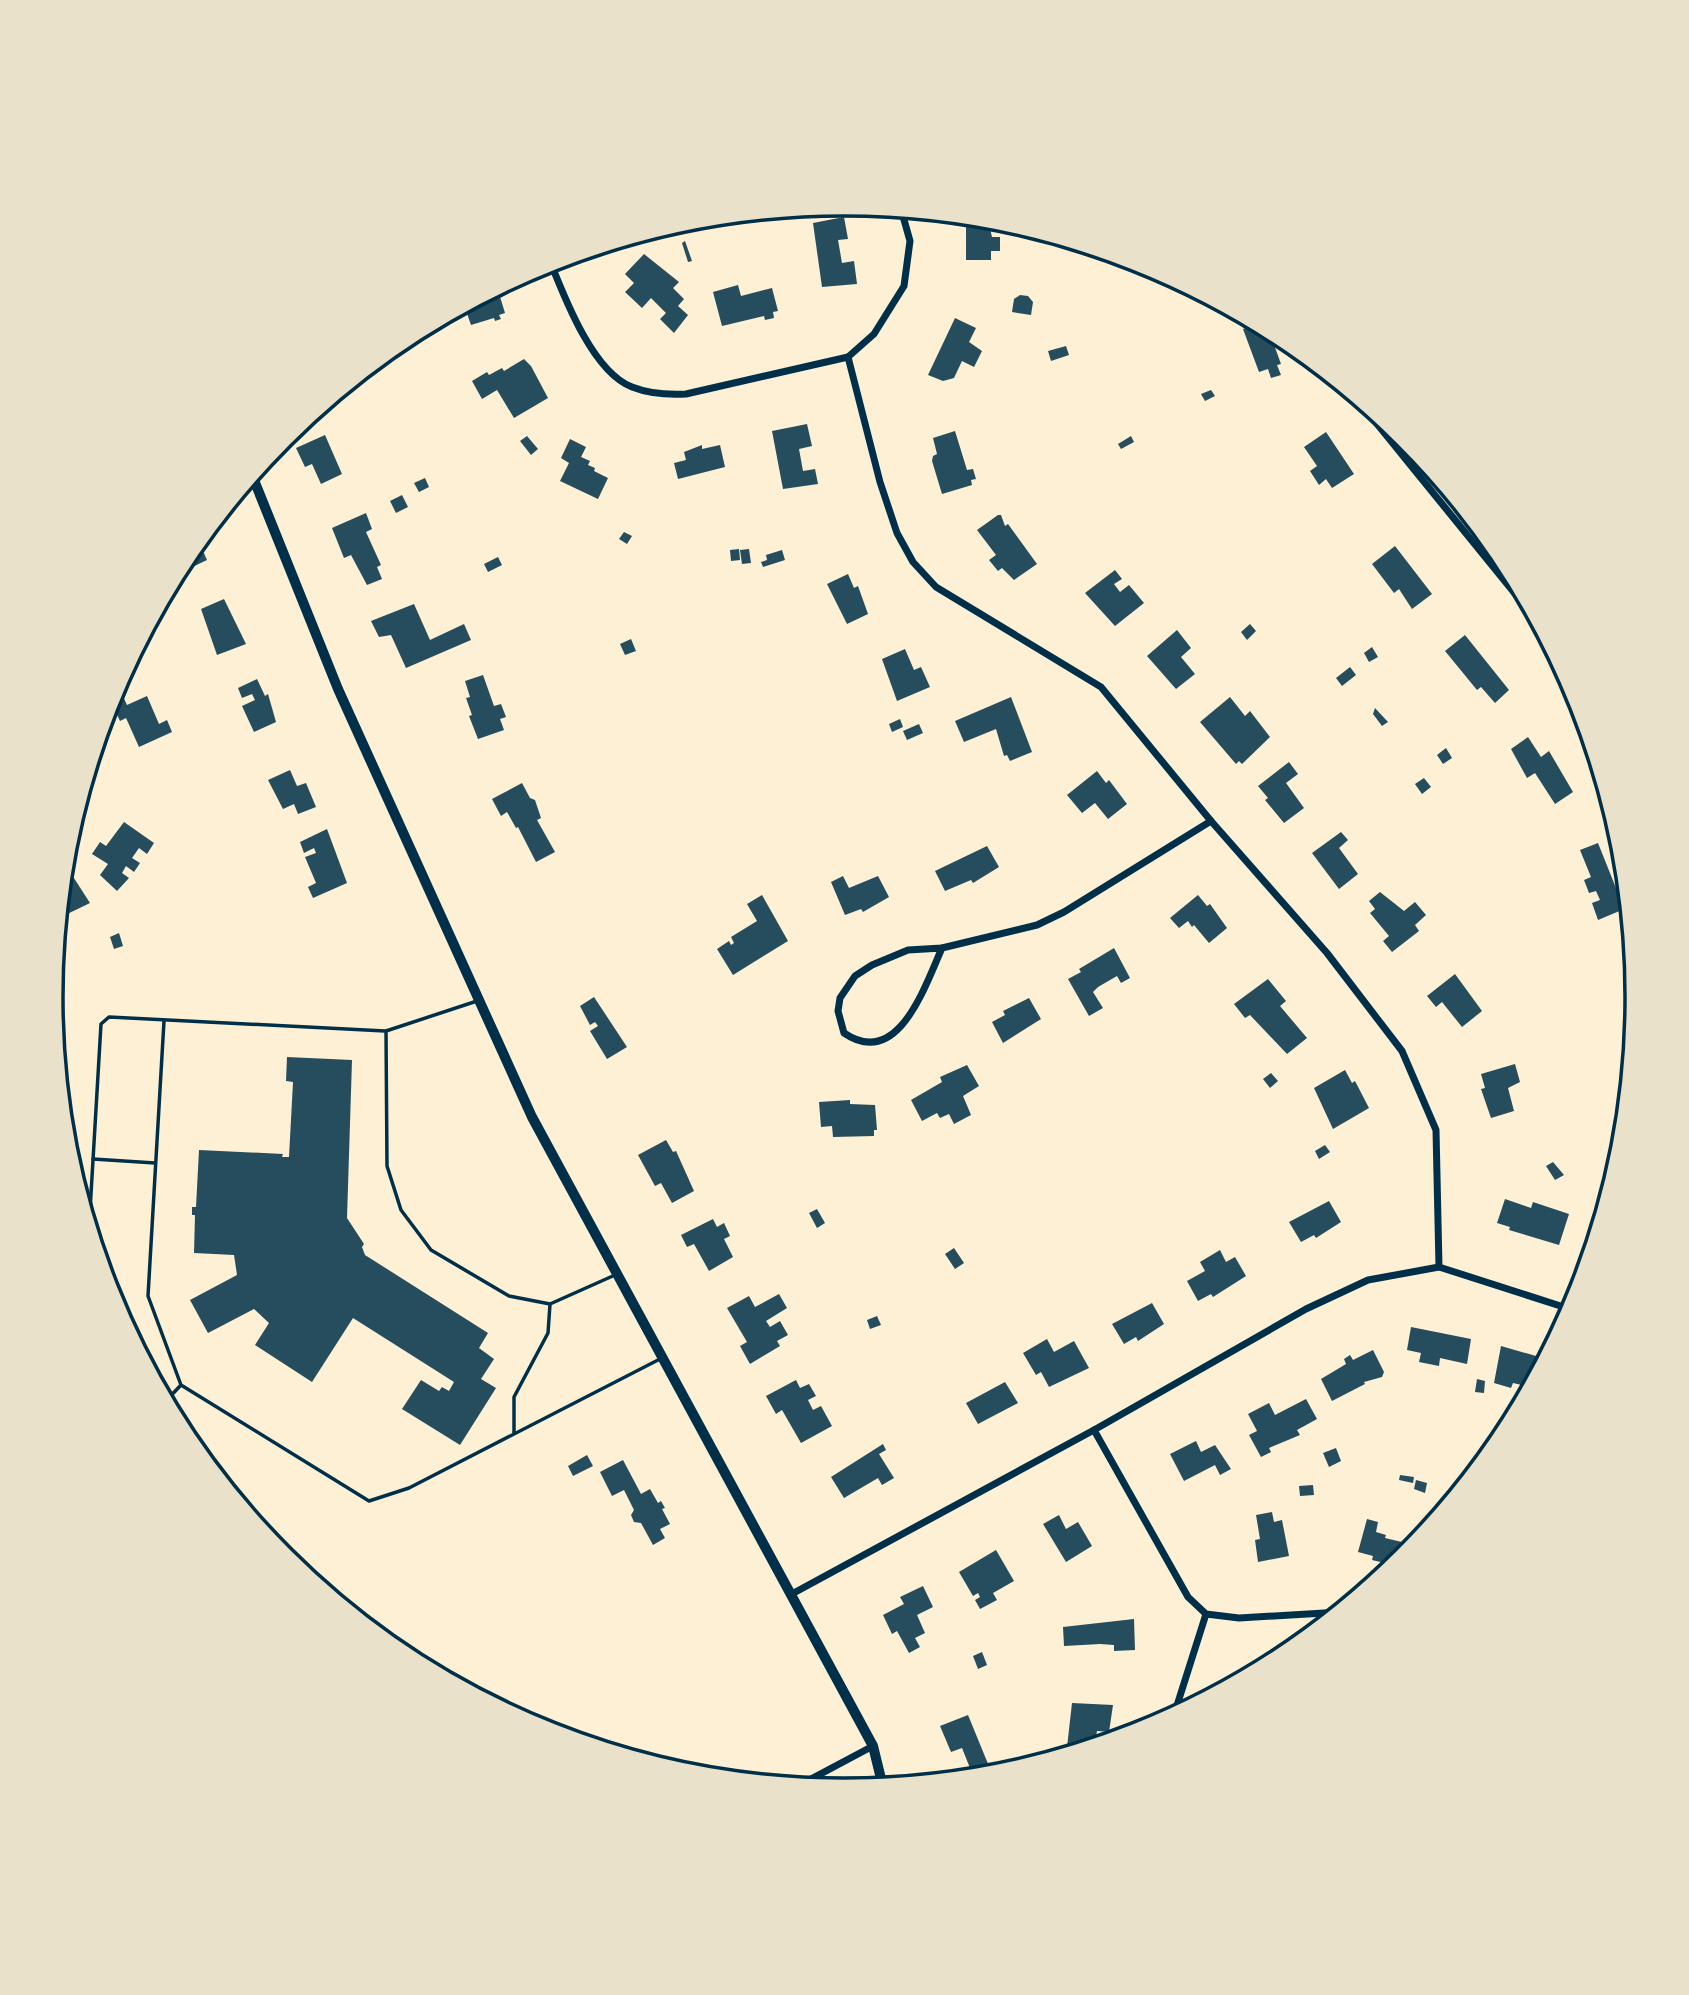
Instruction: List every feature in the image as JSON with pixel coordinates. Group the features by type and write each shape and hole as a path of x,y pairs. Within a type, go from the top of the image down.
{"main road":[{"path":"255,485 338,688 532,1117 873,1746 881,1778"}],"street":[{"path":"554,272 567,304 603,365 630,387 662,395 686,394 848,357 874,334 904,286 910,241 904,219"},
{"path":"848,357 880,482 897,533 913,562 936,587 1101,687 1212,821 1327,953 1402,1051 1436,1130 1439,1267"},
{"path":"1385,434 1506,583"},
{"path":"942,948 921,993 903,1024 891,1037 881,1042 868,1043 844,1032 838,1012 840,998 855,976 908,950 942,948 1003,935 1064,912 1212,821"},
{"path":"790,1595 1094,1430 1306,1309 1368,1280 1439,1267 1562,1307"},
{"path":"1094,1430 1188,1597 1206,1614 1239,1618 1326,1613"},
{"path":"1176,1704 1206,1614"},
{"path":"813,1778 873,1746"}],"lane":[{"path":"91,1202 102,1024 109,1017 386,1031 479,1000"},
{"path":"164,1021 148,1296 181,1385 369,1501 409,1488 662,1358"},
{"path":"386,1031 387,1166 401,1210 431,1250 509,1296 550,1304 617,1274"},
{"path":"93,1159 155,1163"},
{"path":"514,1433 514,1396 548,1333 550,1304"},
{"path":"172,1395 181,1385"}],"building":[{"path":"844,217 848,239 838,240 842,263 854,261 857,284 822,287 813,223"},
{"path":"966,227 990,230 992,237 1000,237 1000,251 991,251 991,260 966,260"},
{"path":"685,241 692,261 688,262 682,243"},
{"path":"644,254 679,282 673,288 684,299 678,306 688,315 674,333 660,319 666,313 651,298 642,308 625,292 634,283 625,274"},
{"path":"738,285 741,296 772,288 778,311 773,312 774,318 765,320 764,316 722,326 713,292"},
{"path":"1020,295 1028,296 1033,302 1031,315 1012,312 1014,299"},
{"path":"500,297 505,313 499,315 501,319 495,321 494,318 471,325 467,314"},
{"path":"955,318 976,328 969,342 982,351 974,367 962,361 954,378 943,381 928,375"},
{"path":"1246,328 1274,345 1281,364 1277,365 1281,375 1271,378 1268,369 1259,372 1243,329"},
{"path":"1066,346 1069,355 1051,361 1048,351"},
{"path":"524,359 531,366 548,398 514,418 497,390 482,399 472,381 487,372 489,375 502,368 504,371"},
{"path":"1211,390 1215,396 1205,401 1201,394"},
{"path":"807,424 812,446 799,449 803,471 815,469 818,484 783,489 772,431"},
{"path":"955,431 967,470 973,469 976,479 971,480 972,485 942,494 932,461 937,454 933,438"},
{"path":"1326,432 1354,474 1332,488 1326,479 1319,485 1310,471 1317,466 1304,447"},
{"path":"325,435 342,474 321,484 312,464 305,467 296,448"},
{"path":"527,436 538,449 531,455 520,441"},
{"path":"1131,436 1134,442 1121,449 1118,444"},
{"path":"570,439 586,447 581,457 590,461 588,465 595,468 594,471 608,478 598,499 560,481 569,463 561,458"},
{"path":"702,445 702,449 720,445 725,467 678,479 674,463 686,460 684,452"},
{"path":"425,478 429,487 419,492 414,483"},
{"path":"402,495 408,507 396,513 390,501"},
{"path":"366,513 372,529 366,532 381,565 377,567 382,579 367,585 351,555 344,558 332,528"},
{"path":"1001,515 1005,526 1008,524 1037,564 1014,580 1002,568 998,571 989,560 996,555 977,530"},
{"path":"624,532 632,536 627,544 619,539"},
{"path":"1395,546 1432,594 1412,609 1399,589 1394,593 1372,564"},
{"path":"739,549 740,560 731,561 730,550"},
{"path":"749,549 751,563 742,564 740,550"},
{"path":"782,550 785,560 763,567 761,562 767,560 766,555"},
{"path":"203,551 207,560 193,567"},
{"path":"498,557 502,565 488,572 484,564"},
{"path":"1115,570 1122,579 1114,584 1120,592 1129,585 1144,603 1115,626 1085,593"},
{"path":"848,574 854,588 858,586 868,614 847,624 827,584"},
{"path":"224,599 246,644 217,655 201,609"},
{"path":"414,604 430,640 464,624 471,640 406,668 391,635 379,637 371,621"},
{"path":"1250,624 1256,631 1247,640 1241,632"},
{"path":"1177,630 1191,648 1181,657 1195,674 1176,689 1147,656"},
{"path":"1465,635 1509,690 1495,703 1481,687 1477,690 1445,651"},
{"path":"631,639 636,651 625,655 620,644"},
{"path":"1372,647 1378,657 1369,662 1364,653"},
{"path":"905,649 914,670 921,667 930,687 897,701 882,659"},
{"path":"1350,667 1356,675 1342,686 1336,678"},
{"path":"483,675 494,706 501,704 506,717 500,719 504,730 478,739 469,716 472,715 466,698 470,697 465,681"},
{"path":"257,679 265,696 268,694 276,722 254,732 242,706 255,700 252,694 242,698 238,688"},
{"path":"123,696 127,705 147,696 159,724 167,720 172,732 139,747 126,718 120,721 116,713"},
{"path":"1011,697 1032,752 1010,761 1007,755 1004,756 996,729 964,742 955,721"},
{"path":"1230,697 1245,716 1250,711 1270,737 1242,764 1239,761 1236,764 1200,722"},
{"path":"1375,708 1388,722 1382,726 1373,714"},
{"path":"900,719 903,727 892,732 889,724"},
{"path":"919,724 923,733 907,740 903,731"},
{"path":"1528,737 1541,757 1549,751 1573,792 1555,804 1535,773 1527,778 1511,749"},
{"path":"1446,748 1452,758 1443,764 1437,755"},
{"path":"1289,762 1298,774 1286,783 1304,808 1284,823 1265,800 1268,798 1258,786"},
{"path":"290,770 297,786 306,783 316,807 298,814 294,804 283,809 268,780"},
{"path":"1097,771 1106,783 1109,780 1127,804 1108,819 1095,803 1082,813 1067,795"},
{"path":"1424,778 1431,787 1422,794 1415,784"},
{"path":"522,783 530,798 535,800 541,818 537,820 555,852 536,862 518,827 516,828 507,812 501,816 492,799"},
{"path":"124,822 154,843 147,854 139,848 132,858 140,863 134,872 126,866 122,873 129,878 117,891 100,875 108,864 92,854 100,842 106,846"},
{"path":"327,829 347,883 313,898 308,887 316,883 305,857 316,853 314,848 304,853 300,842"},
{"path":"1341,832 1348,840 1339,848 1358,874 1339,889 1312,853"},
{"path":"1598,843 1619,893 1621,911 1598,920 1592,903 1600,900 1596,891 1589,893 1584,880 1591,877 1580,850"},
{"path":"987,846 999,867 973,883 971,880 945,891 935,871"},
{"path":"73,876 90,903 68,914"},
{"path":"843,876 849,888 878,876 889,897 863,912 861,909 845,915 831,882"},
{"path":"1380,892 1404,911 1415,902 1426,915 1415,925 1419,931 1392,952 1383,941 1389,936 1370,913 1375,909 1369,901"},
{"path":"762,895 788,941 733,975 717,949 729,941 731,945 734,943 731,937 757,921 747,904"},
{"path":"1198,895 1207,906 1210,904 1227,928 1209,943 1188,921 1179,928 1170,918"},
{"path":"119,933 123,946 114,949 110,937"},
{"path":"1114,948 1130,978 1121,983 1117,976 1098,987 1093,992 1103,1008 1089,1016 1068,979 1081,972 1079,969"},
{"path":"1455,974 1482,1011 1462,1027 1442,1002 1436,1007 1427,996"},
{"path":"1268,979 1286,1001 1280,1006 1307,1038 1287,1054 1250,1015 1245,1018 1234,1004"},
{"path":"594,997 627,1047 607,1059 590,1031 598,1026 595,1022 590,1025 580,1006"},
{"path":"1029,998 1041,1019 1003,1043 992,1022 1005,1015 1003,1011"},
{"path":"287,1057 352,1060 347,1218 364,1244 362,1247 365,1255 488,1333 479,1348 494,1359 481,1379 496,1388 460,1445 402,1409 421,1380 439,1391 442,1387 449,1391 454,1382 353,1318 312,1382 255,1345 269,1323 254,1309 208,1333 190,1300 237,1275 234,1255 194,1253 195,1215 192,1215 192,1207 196,1207 199,1150 283,1154 282,1157 289,1157 293,1082 286,1081"},
{"path":"1515,1064 1520,1082 1508,1088 1514,1111 1491,1118 1481,1089 1485,1088 1481,1074"},
{"path":"967,1065 979,1086 963,1096 971,1115 954,1124 949,1114 940,1118 937,1113 922,1121 911,1100 942,1082 940,1077"},
{"path":"1345,1070 1352,1083 1355,1081 1369,1108 1333,1129 1314,1088"},
{"path":"1271,1073 1278,1081 1270,1088 1263,1079"},
{"path":"850,1100 850,1104 875,1105 877,1130 874,1130 874,1136 833,1137 832,1126 821,1127 819,1102"},
{"path":"666,1140 673,1152 676,1151 694,1191 672,1203 661,1183 655,1186 638,1155"},
{"path":"1325,1145 1330,1152 1319,1159 1315,1151"},
{"path":"1553,1162 1564,1175 1555,1180 1546,1166"},
{"path":"1505,1199 1531,1208 1533,1202 1569,1214 1559,1245 1509,1230 1510,1227 1497,1223"},
{"path":"1329,1201 1341,1222 1316,1238 1314,1235 1301,1242 1289,1222"},
{"path":"817,1209 825,1223 817,1228 809,1213"},
{"path":"713,1219 717,1227 724,1223 730,1236 724,1239 733,1257 709,1271 694,1244 687,1247 681,1235"},
{"path":"954,1248 964,1263 955,1269 945,1254"},
{"path":"1220,1250 1226,1262 1235,1257 1246,1276 1213,1297 1211,1294 1198,1301 1187,1281 1205,1271 1200,1262"},
{"path":"779,1294 787,1308 766,1321 770,1327 780,1321 788,1335 777,1341 780,1346 750,1364 740,1346 747,1342 727,1308 749,1296 755,1307"},
{"path":"1152,1303 1164,1324 1138,1341 1136,1337 1124,1344 1112,1324"},
{"path":"877,1316 881,1325 870,1329 867,1320"},
{"path":"1411,1327 1471,1339 1467,1364 1440,1358 1439,1366 1419,1362 1421,1353 1407,1350"},
{"path":"1047,1339 1054,1352 1074,1341 1089,1368 1049,1387 1041,1372 1036,1375 1023,1353"},
{"path":"1501,1346 1538,1357 1523,1385 1513,1383 1511,1388 1494,1383"},
{"path":"1373,1350 1384,1372 1382,1377 1364,1382 1365,1384 1332,1401 1321,1379 1346,1364 1344,1359 1350,1355 1353,1360"},
{"path":"1477,1379 1485,1381 1484,1393 1475,1392"},
{"path":"796,1380 800,1388 809,1384 816,1396 808,1400 813,1410 821,1406 832,1426 801,1443 782,1410 776,1414 766,1396"},
{"path":"1005,1382 1018,1403 978,1424 966,1403"},
{"path":"1306,1399 1317,1419 1297,1430 1300,1435 1269,1448 1271,1452 1261,1457 1249,1435 1257,1431 1248,1414 1269,1403 1275,1415"},
{"path":"1196,1441 1201,1452 1215,1445 1231,1469 1220,1475 1215,1465 1184,1481 1170,1454"},
{"path":"883,1444 886,1450 879,1454 894,1478 882,1485 878,1478 844,1498 831,1477"},
{"path":"1336,1448 1341,1461 1329,1467 1323,1453"},
{"path":"587,1455 593,1466 573,1476 568,1466"},
{"path":"623,1460 641,1494 650,1489 658,1503 661,1501 665,1508 662,1509 670,1524 660,1529 665,1538 653,1545 641,1523 634,1522 631,1515 634,1510 624,1490 612,1496 600,1472"},
{"path":"1400,1475 1414,1477 1413,1483 1399,1480"},
{"path":"1416,1480 1427,1483 1425,1493 1414,1489"},
{"path":"1313,1485 1314,1495 1300,1496 1299,1486"},
{"path":"1272,1512 1274,1522 1282,1520 1289,1556 1258,1562 1255,1540 1260,1539 1256,1515"},
{"path":"1059,1515 1066,1529 1078,1522 1092,1546 1066,1562 1043,1524"},
{"path":"1367,1519 1378,1522 1376,1532 1386,1535 1385,1538 1404,1543 1384,1563 1372,1560 1373,1556 1358,1552"},
{"path":"996,1550 1014,1581 993,1593 997,1600 980,1609 975,1600 980,1597 978,1593 973,1596 959,1572"},
{"path":"923,1586 933,1607 917,1615 925,1633 915,1638 920,1647 909,1653 897,1631 892,1634 883,1615 904,1604 900,1597"},
{"path":"1134,1619 1135,1650 1114,1651 1114,1645 1100,1644 1064,1646 1063,1627"},
{"path":"982,1652 987,1665 978,1669 973,1656"},
{"path":"1072,1703 1113,1705 1109,1732 1097,1731 1096,1738 1067,1746"},
{"path":"968,1715 989,1765 970,1768 962,1748 951,1752 940,1726"}]}
